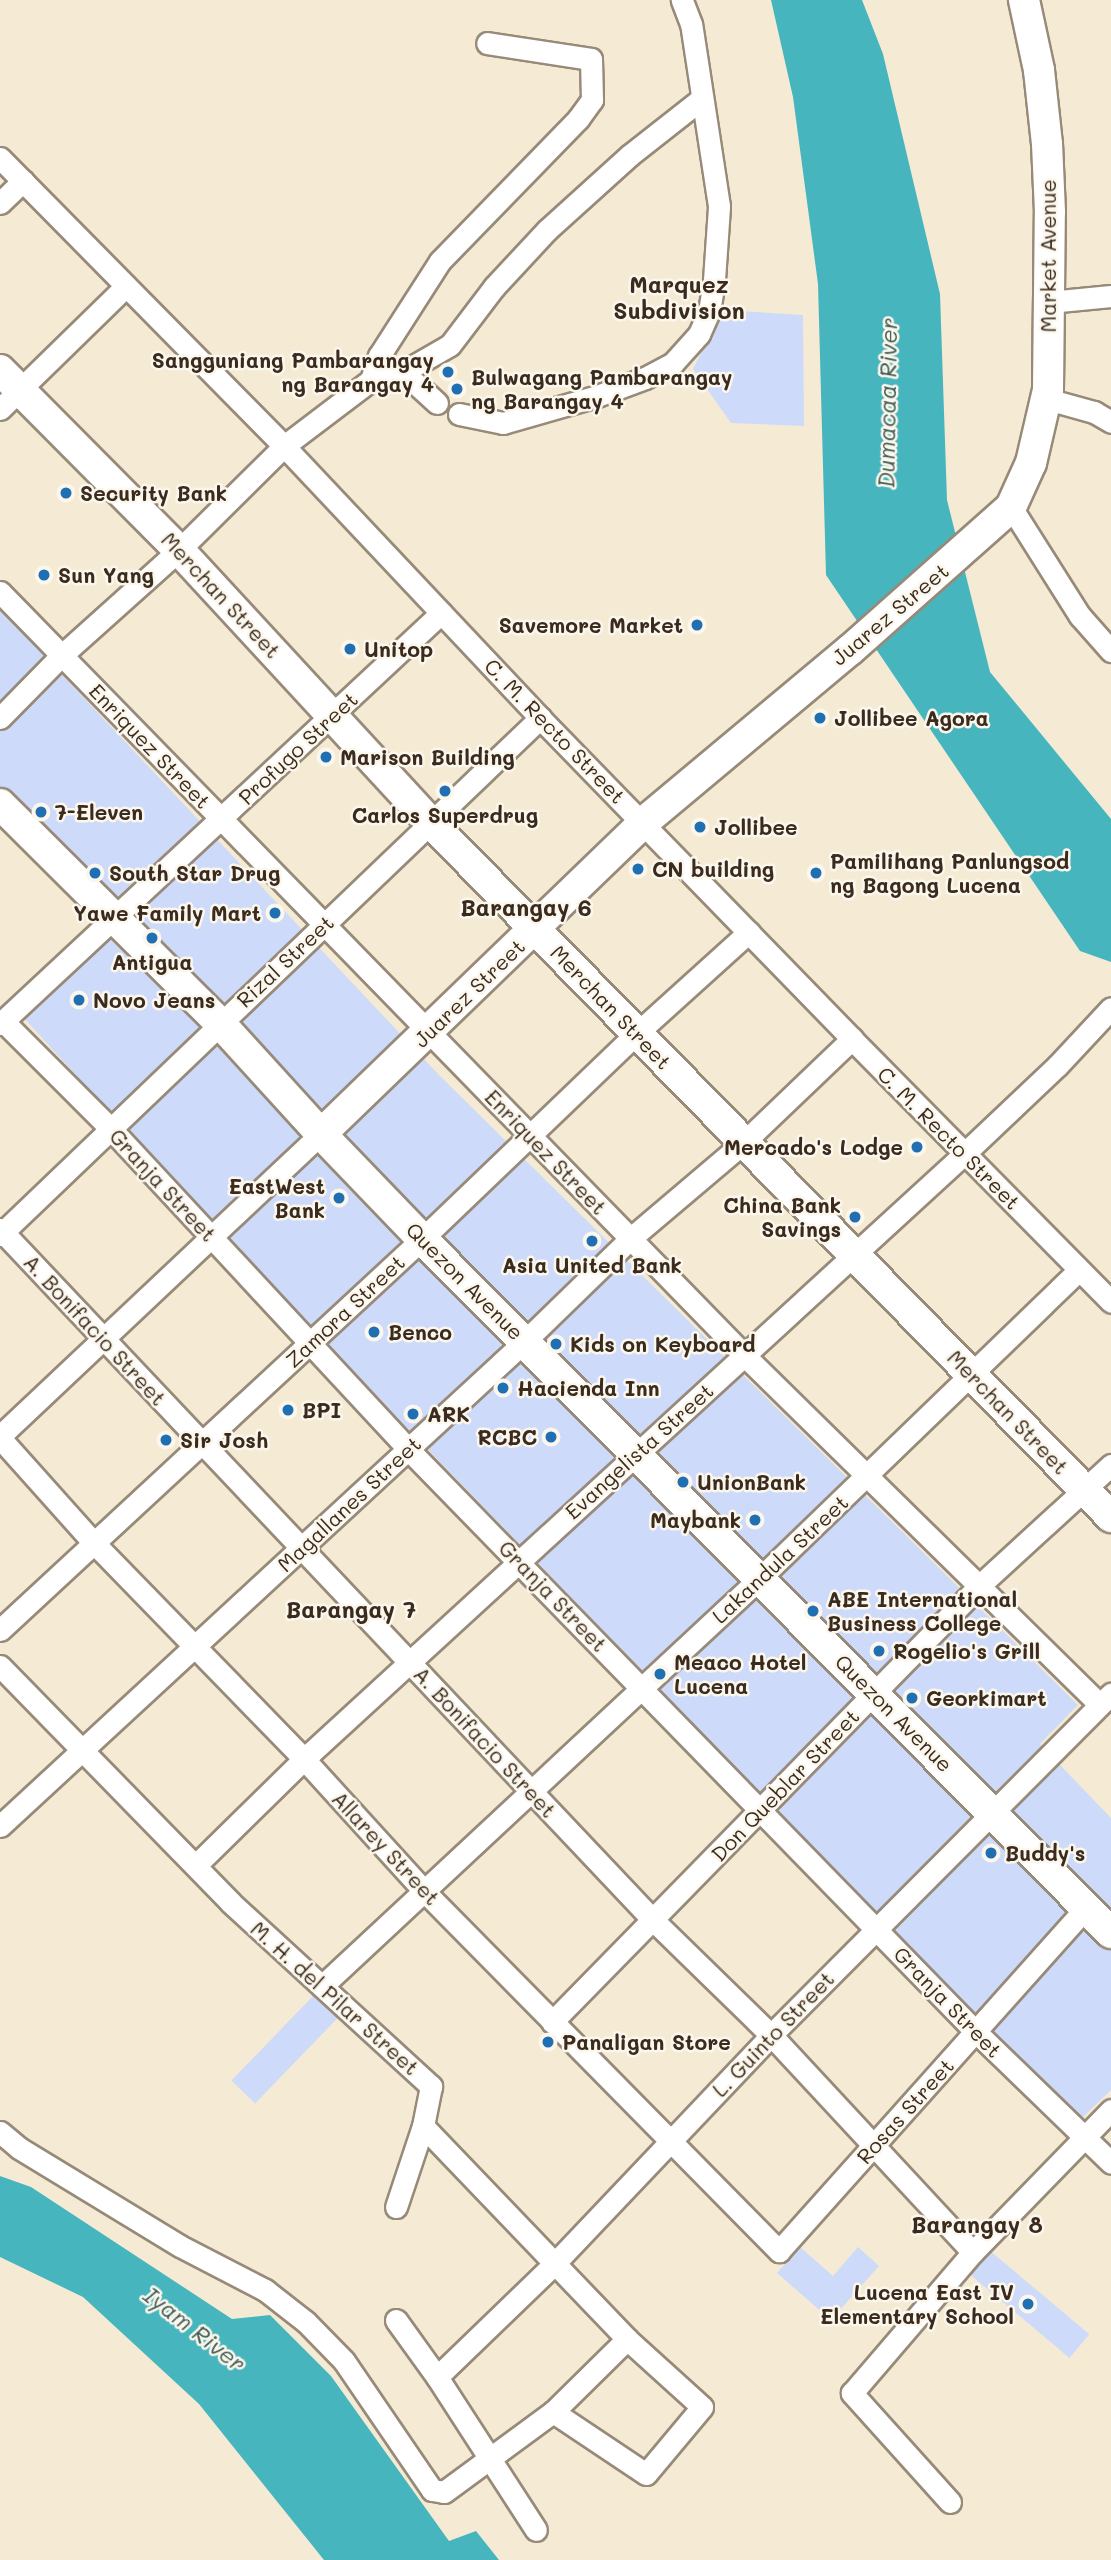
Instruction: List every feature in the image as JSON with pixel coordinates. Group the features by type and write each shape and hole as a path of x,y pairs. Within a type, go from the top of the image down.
{"main road":[{"name":"Market Avenue","path":"1011,507 1031,463 1047,399 1047,144 1039,71 1024,0"},
{"name":"Merchan Street","path":"7,390 179,550 431,823 1111,1517"},
{"name":"Juarez Street","path":"321,1134 644,822 850,650 980,538 1011,507"},
{"name":"Quezon Avenue","path":"0,804 219,1022 422,1239 1111,1933"}],"street":[{"path":"458,414 503,423 597,396 645,378 673,363 699,334 709,312 714,280 719,206 700,100 691,24 682,0"},
{"path":"371,380 379,356 440,261 578,119 592,100 591,60 487,43"},
{"path":"0,718 62,654 179,550 284,446 371,380 403,372 450,345 495,287 547,230 630,155 700,100"},
{"name":"C. M. Recto Street","path":"0,158 284,446 540,718 1111,1302"},
{"path":"0,203 23,181"},
{"path":"7,390 125,287"},
{"path":"1049,302 1111,296"},
{"path":"403,372 437,403"},
{"path":"1047,399 1094,412 1111,422"},
{"path":"1011,507 1080,616 1111,651"},
{"name":"Enriquez Street","path":"0,592 744,1354 980,1585 1105,1699"},
{"name":"Profugo Street","path":"2,1022 115,920 441,613"},
{"name":"Rizal Street","path":"1,1232 540,718"},
{"name":"Zamora Street","path":"0,1630 422,1239 636,1034 749,932"},
{"name":"Evangelista Street","path":"196,1866 304,1759 409,1661 965,1153 1057,1066 1111,1008"},
{"name":"Granja Street","path":"2,1022 110,1128 408,1449 976,2032 1111,2163"},
{"name":"Magallanes Street","path":"0,1826 525,1341 631,1238 743,1143 852,1039"},
{"name":"Juarez Street","path":"0,1437 321,1134"},
{"name":"A. Bonifacio Street","path":"1,1232 653,1920 771,2035 974,2252"},
{"name":"Lakandula Street","path":"322,1986 868,1476 1079,1269"},
{"name":"Allarey Street","path":"0,1437 94,1543 304,1759 424,1891 779,2251"},
{"name":"Don Queblar Street","path":"552,2022 980,1585 1086,1491 1111,1465"},
{"name":"M. H. del Pilar Street","path":"0,1666 229,1902 431,2086 423,2126"},
{"name":"L. Guinto Street","path":"437,2377 555,2263 771,2035 1105,1699"},
{"name":"Rosas Street","path":"779,2251 1086,1908"},
{"path":"950,2502 852,2393 974,2252 1111,2110"},
{"path":"396,2207 423,2126 627,2339 702,2407 646,2474 553,2412"},
{"path":"0,2132 19,2148 124,2213 265,2290 306,2322 344,2361 432,2490 444,2491 553,2412 627,2339"},
{"path":"396,2320 437,2377 536,2530"}],"shaded area":[{"path":"723,310 803,315 804,426 731,423 693,369"},
{"path":"0,609 439,1075 1078,1705 1040,1744 1111,1818 1111,2090 1079,2121 245,1261 23,1017 126,923 0,795"},
{"path":"314,1995 338,2018 255,2104 231,2081"},
{"path":"800,2247 833,2276 858,2247 879,2266 831,2320 777,2273"},
{"name":"Lucena East IV Elementary School","path":"989,2250 1089,2334 1069,2358 969,2274"}],"water":[{"name":"Dumacaa River","path":"771,0 862,0 883,54 940,294 947,500 990,672 1111,819 1111,962 1080,951 826,575 818,284 793,97"},
{"name":"Iyam River","path":"0,2176 31,2187 232,2319 270,2315 331,2376 449,2541 476,2531 499,2560 324,2560 199,2404 83,2297 0,2257"}],"place":[{"name":"Sangguniang Pambarangay ng Barangay 4","path":"448,372"},
{"name":"Bulwagang Pambarangay ng Barangay 4","path":"457,389"},
{"name":"Security Bank","path":"66,493"},
{"name":"Sun Yang","path":"44,575"},
{"name":"Savemore Market","path":"697,625"},
{"name":"Unitop","path":"350,649"},
{"name":"Jollibee Agora","path":"820,718"},
{"name":"Marison Building","path":"326,757"},
{"name":"Carlos Superdrug","path":"445,791"},
{"name":"7-Eleven","path":"41,812"},
{"name":"Jollibee","path":"700,827"},
{"name":"CN building","path":"638,869"},
{"name":"South Star Drug","path":"95,873"},
{"name":"Pamilihang Panlungsod ng Bagong Lucena","path":"816,873"},
{"name":"Yawe Family Mart","path":"275,913"},
{"name":"Antigua","path":"152,938"},
{"name":"Novo Jeans","path":"79,1000"},
{"name":"Mercado's Lodge","path":"917,1147"},
{"name":"EastWest Bank","path":"339,1198"},
{"name":"China Bank Savings","path":"855,1217"},
{"name":"Asia United Bank","path":"592,1241"},
{"name":"Benco","path":"374,1332"},
{"name":"Kids on Keyboard","path":"556,1344"},
{"name":"Hacienda Inn","path":"503,1388"},
{"name":"BPI","path":"288,1410"},
{"name":"ARK","path":"413,1414"},
{"name":"RCBC","path":"551,1437"},
{"name":"Sir Josh","path":"166,1440"},
{"name":"UnionBank","path":"683,1482"},
{"name":"Maybank","path":"755,1520"},
{"name":"ABE International Business College","path":"813,1611"},
{"name":"Rogelio's Grill","path":"879,1651"},
{"name":"Meaco Hotel Lucena","path":"660,1674"},
{"name":"Georkimart","path":"912,1698"},
{"name":"Buddy's","path":"991,1853"},
{"name":"Panaligan Store","path":"548,2042"},
{"name":"Lucena East IV Elementary School","path":"1028,2304"}],"district":[{"name":"Marquez Subdivision","path":"679,297"},
{"name":"Barangay 6","path":"526,907"},
{"name":"Barangay 7","path":"351,1609"},
{"name":"Barangay 8","path":"977,2224"}]}
